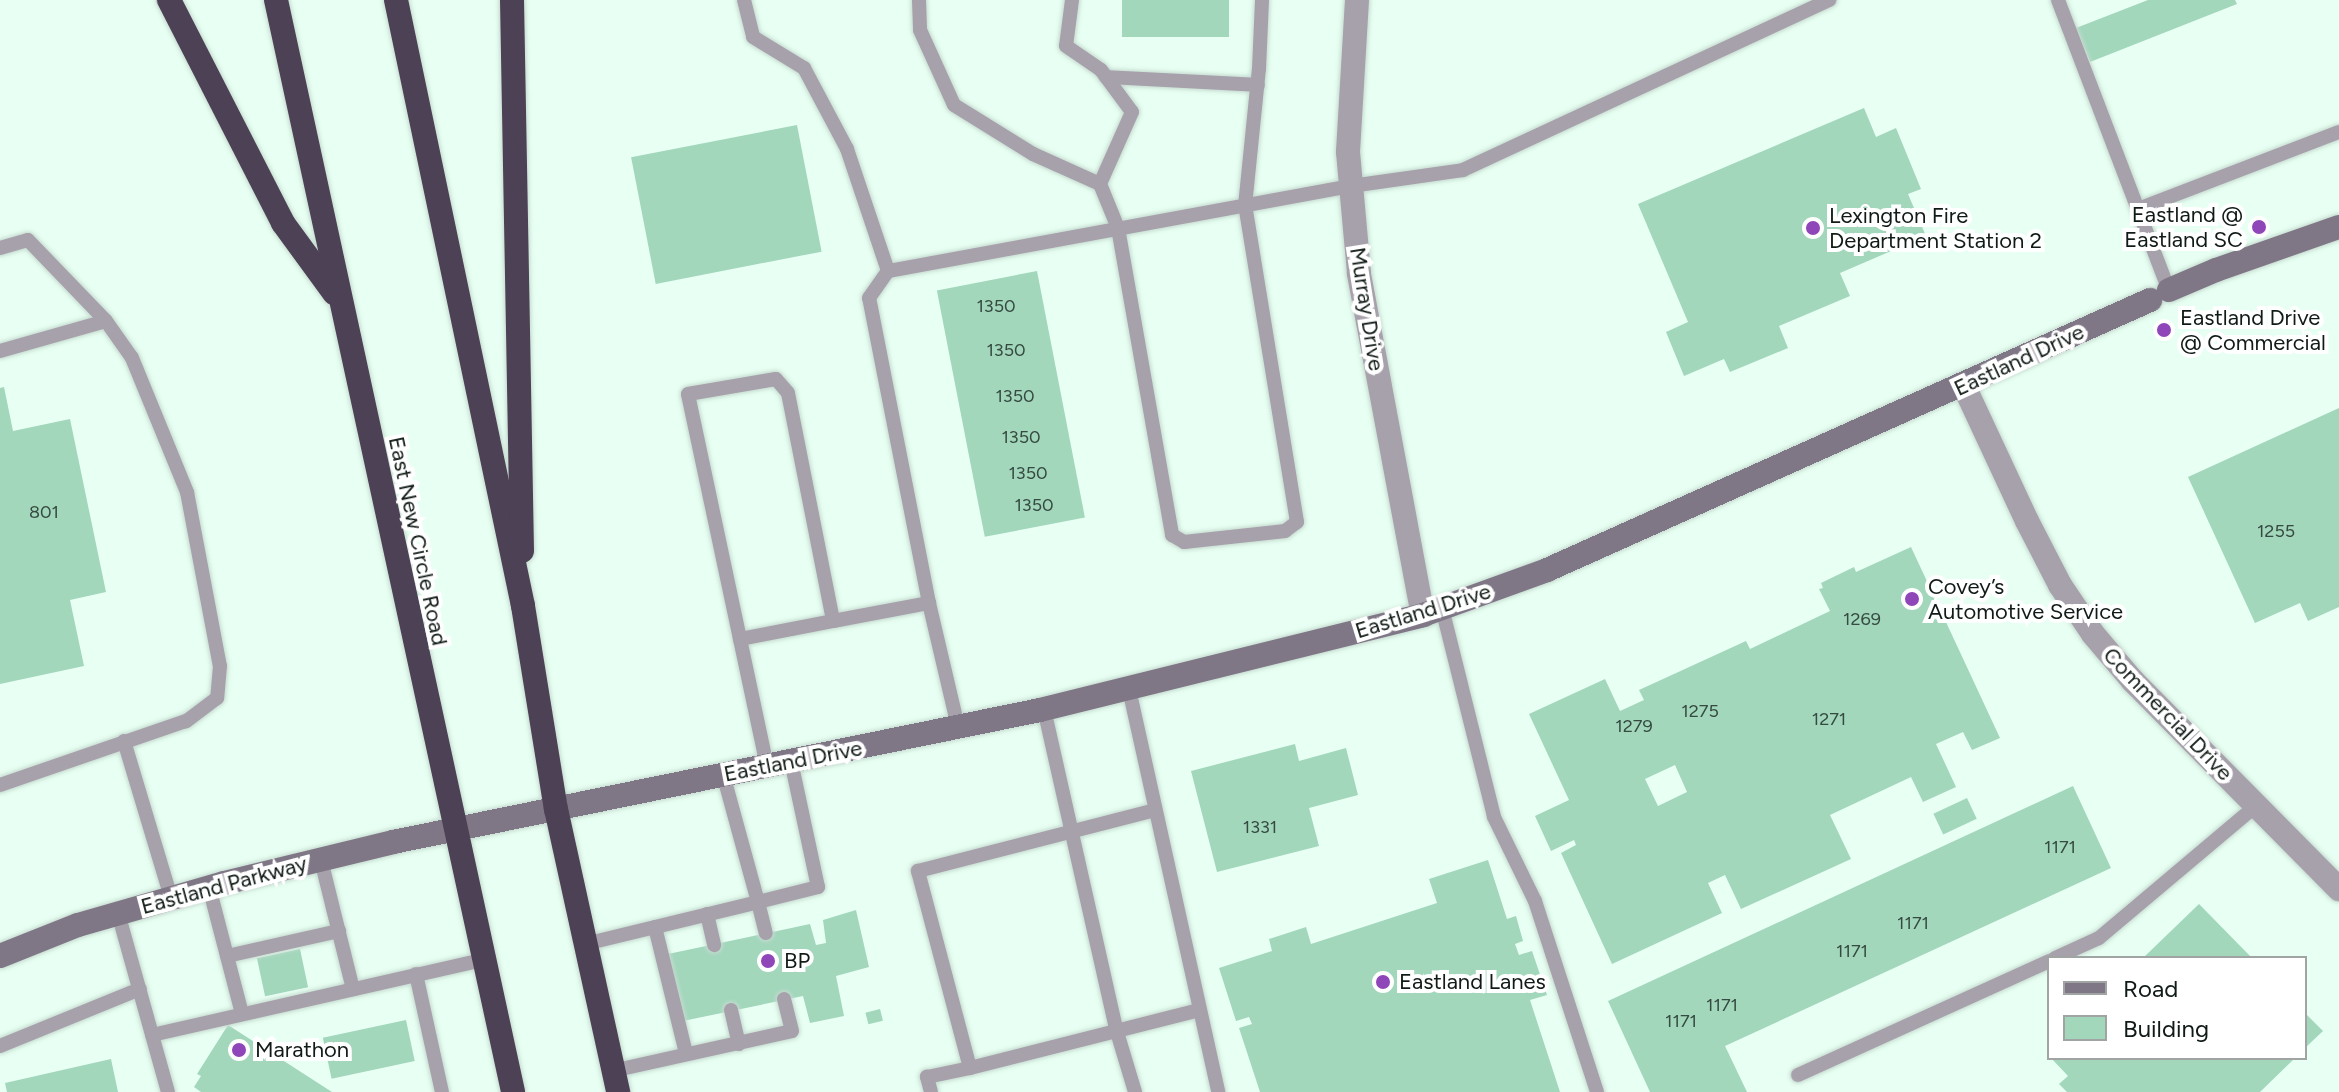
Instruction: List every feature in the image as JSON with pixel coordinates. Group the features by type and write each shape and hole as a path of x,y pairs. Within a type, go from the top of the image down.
{"highway":[{"path":"169,0 283,223 339,299"},
{"name":"East New Circle Road","path":"276,0 481,960 513,1092"},
{"path":"396,0 523,606 556,809 615,1082"},
{"path":"512,0 523,606"}],"street":[{"name":"Murray Drive","path":"1357,0 1348,152 1359,274 1432,612"},
{"name":"Eastland Drive","path":"453,828 1044,709 1432,612 1547,570 1964,386 2216,270 2339,227"},
{"name":"Commercial Drive","path":"1964,386 2060,585 2093,634 2133,681 2339,889"},
{"name":"Eastland Parkway","path":"0,956 78,925 209,887 453,828"}],"lane":[{"path":"744,0 753,37 804,68 847,149 888,271"},
{"path":"919,0 920,30 954,105 1033,154 1100,184 1118,228 1172,535 1184,542 1285,531 1297,522 1245,206 1258,85 1262,0"},
{"path":"1072,0 1066,46 1106,77 1132,112 1100,184"},
{"path":"958,727 929,603 869,298 888,271 1351,186 1463,170 1829,0"},
{"path":"2058,0 2138,209 2160,295"},
{"path":"1106,77 1258,85"},
{"path":"2138,209 2339,132"},
{"path":"0,248 28,240 106,321 132,358 187,492 220,666 217,698 186,721 0,785"},
{"path":"0,351 106,321"},
{"path":"585,944 818,887 740,639 688,394 776,379 788,393 833,621"},
{"path":"740,639 929,603"},
{"path":"1432,612 1494,817 1535,901 1597,1092"},
{"path":"1129,689 1218,1092"},
{"path":"1044,709 1117,1032 1135,1092"},
{"path":"124,741 171,898"},
{"path":"723,774 766,933"},
{"path":"2059,956 2099,938 2256,806"},
{"path":"970,1068 918,871 1155,810"},
{"path":"321,860 353,989"},
{"path":"209,887 242,1014"},
{"path":"118,913 168,1092"},
{"path":"707,914 714,945"},
{"path":"655,927 686,1053"},
{"path":"227,956 339,931"},
{"path":"152,1035 481,960"},
{"path":"1798,1075 2047,962"},
{"path":"416,974 442,1092"},
{"path":"0,1046 140,989"},
{"path":"615,1082 686,1053 792,1031 784,999"},
{"path":"731,1010 739,1044"},
{"path":"931,1092 927,1077 1199,1010"}],"building":[{"path":"1122,0 1229,0 1229,37 1122,37"},
{"path":"2148,0 2235,0 2237,4 2090,62 2076,28"},
{"path":"1864,108 1876,137 1896,128 1921,189 1908,194 1926,236 1840,273 1850,296 1779,326 1788,348 1730,372 1724,359 1684,376 1666,332 1688,322 1638,204"},
{"path":"797,125 822,252 656,284 631,157"},
{"path":"1037,271 1085,517 985,537 937,290"},
{"path":"4,387 13,431 70,419 106,592 70,600 84,666 0,684 0,388"},
{"path":"2339,408 2339,607 2308,621 2300,603 2255,623 2188,477"},
{"path":"1911,547 2000,738 1972,750 1963,732 1936,744 1956,787 1923,802 1911,777 1830,815 1851,859 1741,909 1725,875 1708,883 1722,913 1612,964 1561,853 1576,845 1574,840 1551,851 1535,816 1569,800 1529,714 1605,679 1620,711 1644,700 1639,690 1746,641 1750,649 1830,611 1819,589 1823,588 1821,583 1854,567 1856,572","holes":["1675,765 1687,792 1658,806 1645,779"]},
{"path":"1295,744 1299,761 1346,748 1358,795 1309,808 1319,846 1217,872 1191,771"},
{"path":"2073,786 2111,868 1725,1046 1747,1092 1650,1092 1608,1001"},
{"path":"1967,798 1977,819 1943,834 1933,814"},
{"name":"Eastland Lanes","path":"1488,860 1507,919 1516,916 1523,941 1515,944 1519,955 1532,951 1547,995 1530,1000 1560,1092 1260,1092 1239,1028 1252,1024 1249,1017 1236,1021 1219,968 1272,951 1269,939 1306,927 1311,944 1437,903 1429,879"},
{"path":"2199,904 2250,956 2145,956"},
{"name":"BP","path":"856,910 869,967 836,976 844,1016 810,1023 803,996 683,1021 668,954 810,924 816,945 826,943 823,920"},
{"path":"300,949 308,987 265,996 257,958"},
{"path":"880,1009 883,1021 868,1024 865,1013"},
{"path":"2307,1015 2323,1031 2307,1046"},
{"path":"406,1020 415,1061 332,1079 323,1038"},
{"name":"Marathon","path":"228,1025 332,1092 201,1092 194,1087 201,1076 197,1074"},
{"path":"111,1059 118,1092 7,1092 5,1083"},
{"path":"2053,1060 2293,1060 2260,1092 2067,1092 2059,1084 2068,1076"}],"place":[{"name":"Eastland @ Eastland SC","path":"2259,227"},
{"name":"Lexington Fire Department Station 2","path":"1813,228"},
{"name":"Eastland Drive @ Commercial","path":"2164,330"},
{"name":"Covey’s Automotive Service","path":"1912,599"},
{"name":"BP","path":"768,961"},
{"name":"Eastland Lanes","path":"1383,982"},
{"name":"Marathon","path":"239,1050"}]}
